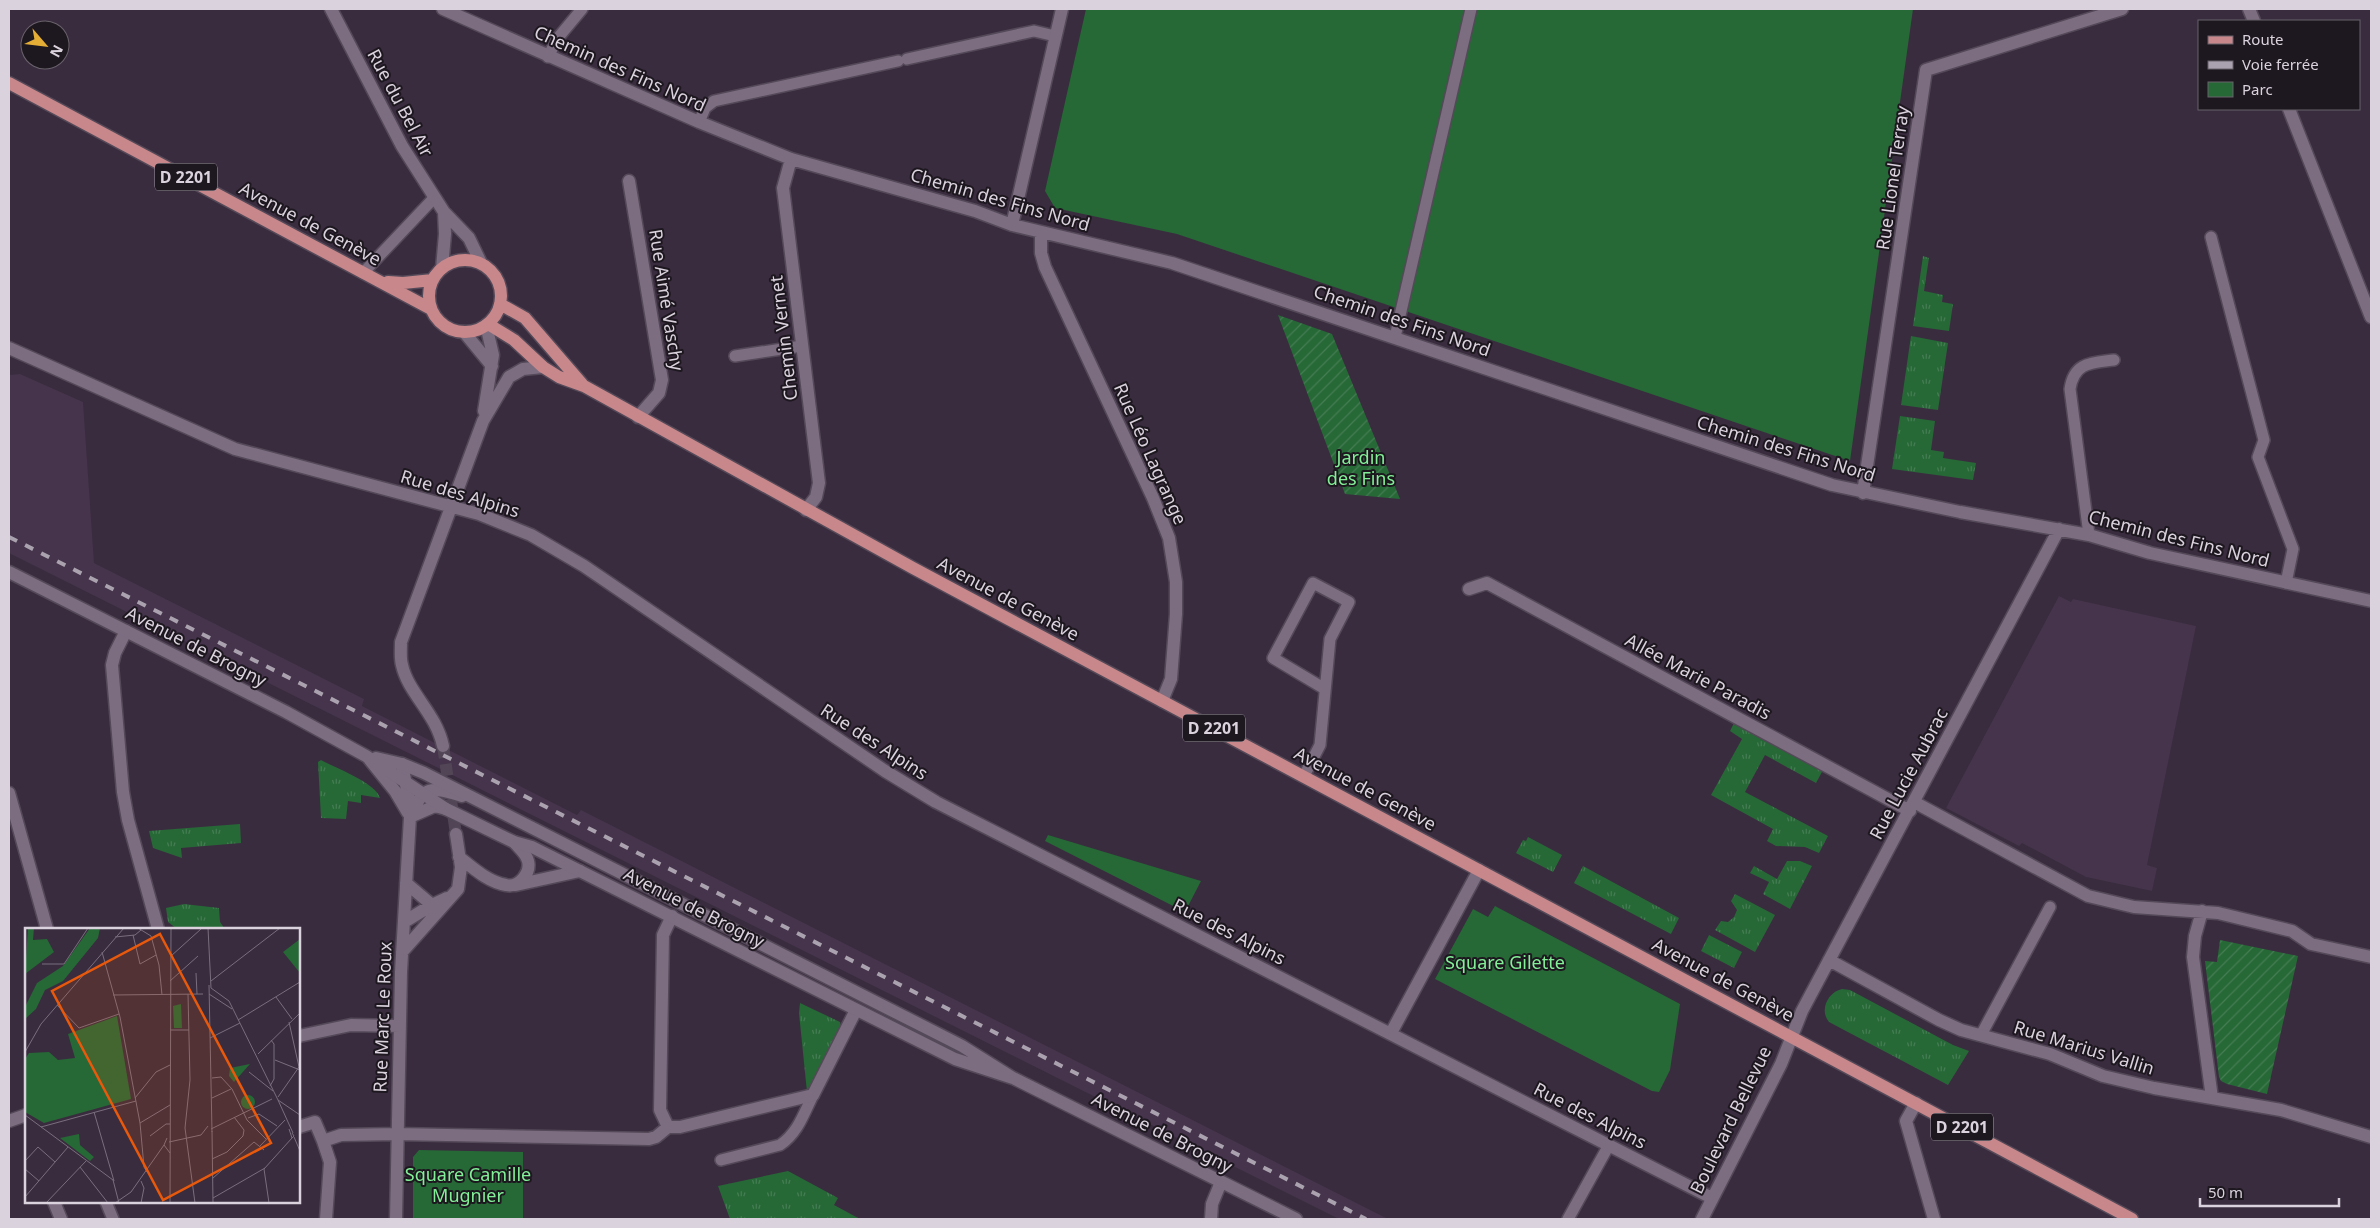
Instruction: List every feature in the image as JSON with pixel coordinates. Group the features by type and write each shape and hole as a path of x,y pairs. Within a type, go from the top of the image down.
{"main road":[{"name":"Avenue de Genève","path":"9,83 363,273 384,282 431,309"},
{"path":"461,260 481,263 497,279 501,289 500,304 493,318 476,330 464,332 444,326 431,309 429,299 433,280 442,268 461,260"},
{"name":"Avenue de Genève","path":"384,282 403,283 433,280"},
{"name":"Avenue de Genève","path":"500,304 525,318 584,386"},
{"name":"Avenue de Genève","path":"487,324 514,340 543,366 559,377 584,386 806,510 2132,1219"}],"street":[{"name":"Rue du Bel Air","path":"332,9 386,117 434,198 444,212 463,230 474,246 481,263"},
{"name":"Chemin des Fins Nord","path":"443,9 698,122 791,159 975,211 1012,226 1172,263 1832,485 1863,493 2089,535 2150,553 2371,601"},
{"path":"1012,226 1062,9"},
{"name":"Rue Lionel Terray","path":"1863,493 1926,70 2122,9"},
{"path":"2289,110 2371,317"},
{"name":"Chemin Vernet","path":"791,159 783,188 819,483 816,497 806,510"},
{"name":"Rue Aimé Vaschy","path":"628,181 662,380 659,393 638,417"},
{"path":"442,268 445,234 444,212"},
{"name":"Rue Léo Lagrange","path":"1041,232 1041,253 1045,267 1169,538 1175,567 1176,614 1171,679 1162,700"},
{"path":"483,421 493,355 487,324"},
{"path":"464,332 492,366"},
{"name":"Rue des Alpins","path":"9,348 235,449 452,506 517,529 570,558 819,727 920,793 1712,1198"},
{"path":"443,746 440,732 433,719 405,676 400,656 404,631 483,421 509,377 523,369 543,366"},
{"name":"Rue Lucie Aubrac","path":"1791,1036 2059,529"},
{"name":"Avenue de Brogny","path":"9,572 286,712 366,756 446,809 514,842 532,847 955,1058 1013,1078"},
{"name":"Allée Marie Paradis","path":"1469,588 1487,583 1912,807 2088,896 2134,907 2202,911 2292,931 2311,944 2371,957"},
{"path":"126,631 115,653 112,665 119,766 128,820 158,928"},
{"path":"366,756 395,791 410,817"},
{"name":"Avenue de Brogny","path":"366,756 417,769 962,1046 1013,1078 1296,1219"},
{"name":"Rue Marc Le Roux","path":"396,1219 402,952 410,817 402,764"},
{"path":"410,817 424,793 437,789 479,801"},
{"path":"9,793 47,928"},
{"path":"410,817 435,806 446,809"},
{"path":"402,952 454,894 460,883 456,834"},
{"path":"514,842 526,855 528,863 527,873 516,885"},
{"path":"459,858 488,879 508,886 593,869 634,880"},
{"path":"1391,1033 1479,870"},
{"path":"406,883 432,905"},
{"path":"404,922 454,894"},
{"path":"2202,911 2195,936 2193,957 2212,1098"},
{"path":"668,1127 662,1116 660,1100 663,934 672,916"},
{"name":"Rue Marius Vallin","path":"1830,960 1939,1020 1961,1030 2050,1054 2103,1076 2154,1088 2281,1110 2371,1137"},
{"path":"323,1141 342,1135 397,1134 649,1139 656,1137 668,1127 680,1127 813,1095 856,1010"},
{"path":"300,1036 351,1025 400,1026"},
{"name":"Boulevard Bellevue","path":"1702,1219 1781,1064 1791,1036"},
{"path":"1916,1103 1906,1121 1934,1219"},
{"path":"9,1121 25,1120"},
{"path":"300,1127 315,1122 330,1162 326,1219"},
{"path":"1211,1219 1212,1204 1221,1182"},
{"path":"56,1203 61,1219"}],"lane":[{"path":"548,57 557,38 582,9"},
{"path":"1395,337 1471,9"},
{"path":"698,122 705,108 714,101 1034,32 1055,36"},
{"path":"363,273 434,198"},
{"path":"2211,237 2264,440 2258,457 2293,549 2286,583"},
{"path":"735,356 802,346"},
{"path":"2089,535 2070,389 2071,381 2080,368 2086,364 2114,360"},
{"path":"1304,776 1320,745 1326,689 1330,639 1349,602 1313,583 1273,658 1326,689"},
{"path":"672,916 687,906"},
{"path":"1981,1035 2050,907"},
{"path":"856,1010 877,1003"},
{"path":"721,1160 780,1145 787,1141 796,1130 813,1095"},
{"path":"1568,1219 1608,1145"},
{"path":"106,1203 112,1219"}],"shaded area":[{"path":"20,374 83,402 94,563 364,699 362,706 577,815 581,810 1388,1219 1339,1219 9,553 9,375"},
{"path":"2059,596 2071,602 2073,599 2196,626 2147,865 2157,868 2152,891 2086,877 2022,843 2019,846 1946,808"}],"green space":[{"path":"1086,9 1913,9 1850,461 1177,234 1055,208 1045,191"},
{"path":"1923,256 1929,258 1924,291 1943,295 1942,302 1953,304 1949,331 1913,326"},
{"name":"Jardin des Fins","path":"1278,315 1332,334 1400,499 1345,494"},
{"path":"1911,336 1948,343 1938,410 1901,405"},
{"path":"1900,416 1935,421 1931,450 1944,452 1943,458 1976,463 1973,480 1892,469"},
{"path":"1735,721 1823,770 1816,783 1765,755 1745,792 1828,836 1819,853 1805,847 1776,846 1767,841 1773,829 1711,795 1742,739 1730,731"},
{"path":"321,760 364,781 377,792 380,798 361,795 361,803 348,801 346,819 321,818 318,762"},
{"path":"240,824 241,843 181,848 182,858 153,848 149,831"},
{"path":"1048,835 1201,881 1185,912 1045,841"},
{"path":"1528,837 1562,855 1553,872 1516,853 1523,840 1526,841"},
{"path":"1787,861 1800,861 1812,866 1790,909 1763,894 1769,882 1750,873 1754,866 1777,879"},
{"path":"1583,866 1679,918 1671,934 1574,883"},
{"path":"1735,894 1775,915 1755,952 1715,930 1721,921 1728,922 1734,917 1737,910 1731,901"},
{"path":"184,904 219,908 220,922 224,928 176,928 168,922 166,908"},
{"name":"Square Gilette","path":"1495,906 1680,1004 1670,1070 1659,1092 1652,1091 1435,979 1473,909 1488,917"},
{"path":"195,920 207,921 216,928 193,928"},
{"path":"1709,935 1742,952 1734,968 1701,951"},
{"path":"2220,940 2298,956 2267,1094 2227,1084 2221,1081 2219,1077 2205,961 2217,962"},
{"path":"1842,989 1850,990 1953,1045 1969,1051 1948,1085 1829,1022 1825,1012 1826,1002 1833,994"},
{"path":"800,1003 840,1022 841,1026 813,1088 807,1092 799,1013"},
{"name":"Square Camille Mugnier","path":"419,1150 523,1152 523,1219 413,1219 413,1157"},
{"path":"788,1171 838,1198 834,1205 860,1219 730,1219 718,1186"}],"tunnel":[{"path":"443,746 456,834"}],"railway":[{"path":"9,537 1366,1219"}]}
